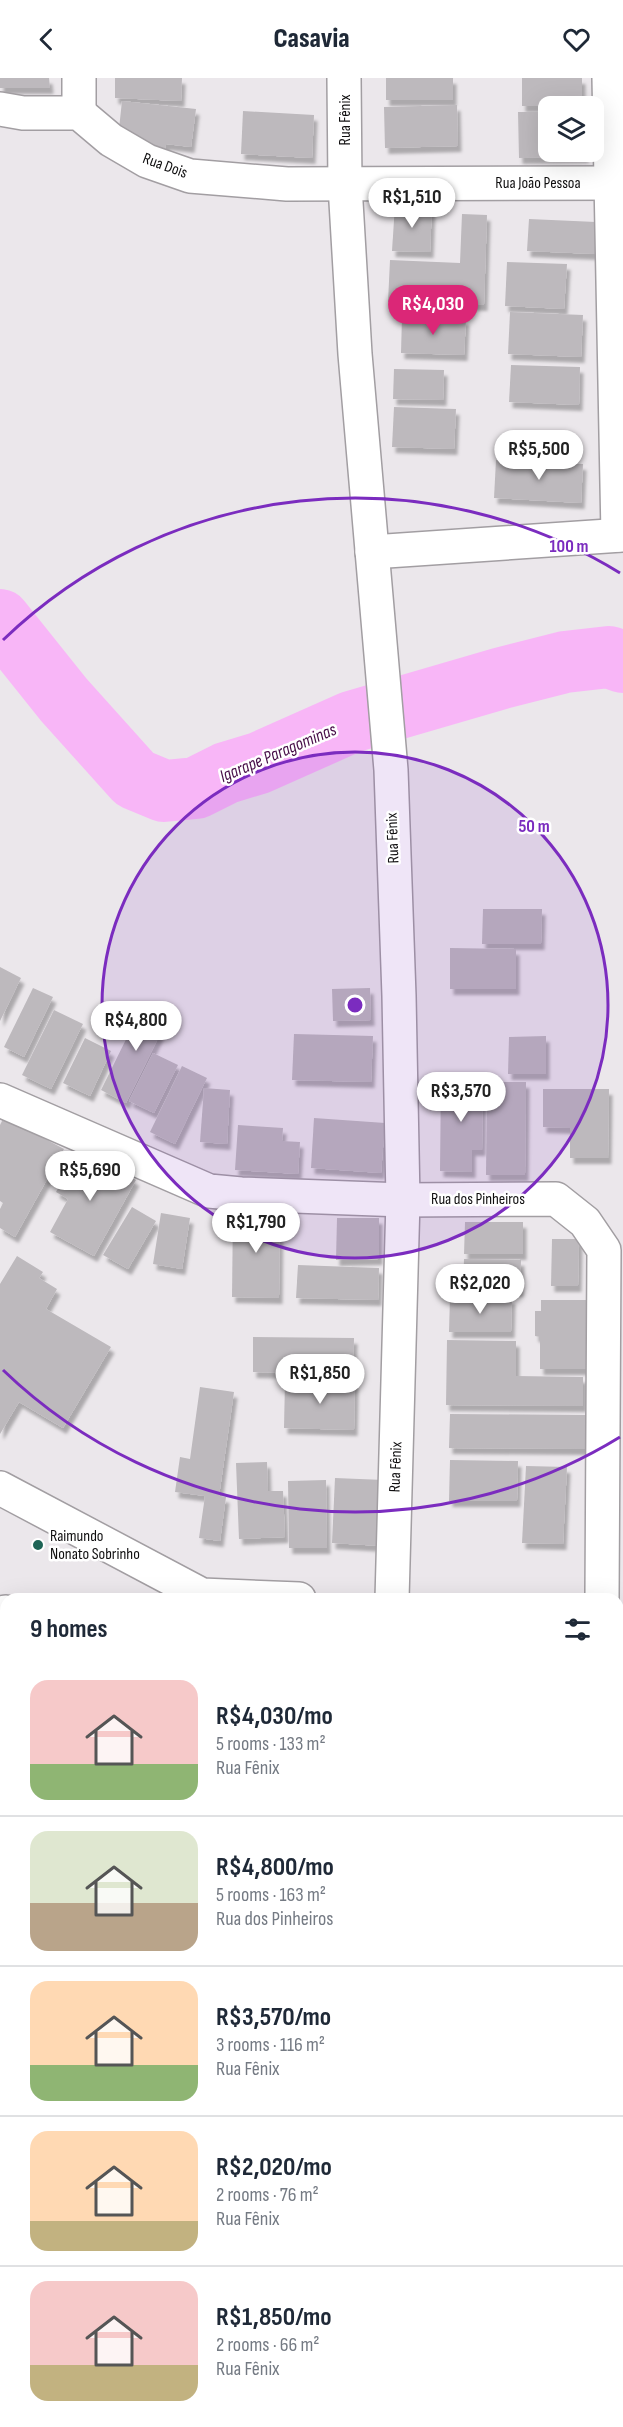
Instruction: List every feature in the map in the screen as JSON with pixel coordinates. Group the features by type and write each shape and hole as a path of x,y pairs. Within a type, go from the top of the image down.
{"street":[{"path":"0,109 23,113 79,113 79,78"},
{"name":"Rua Fênix","path":"344,78 345,185 355,354 391,770 399,996 403,1200 392,1593"},
{"path":"372,552 620,535 616,183 609,78"},
{"name":"Rua Dois","path":"79,113 111,140 147,162 190,176 287,184 345,185"},
{"name":"Rua João Pessoa","path":"345,185 616,183"},
{"name":"Rua dos Pinheiros","path":"0,1100 209,1191 403,1200 556,1199 585,1222 604,1250 602,1593"},
{"path":"0,1488 198,1593"}],"building":[{"path":"0,78 49,78 50,88 0,88"},
{"path":"115,78 182,78 181,101 115,98"},
{"path":"386,78 453,78 453,100 386,100"},
{"path":"522,78 582,78 582,96 538,96 538,106 522,106"},
{"path":"122,101 196,109 191,147 166,144 165,153 118,138"},
{"path":"457,105 458,146 385,148 384,107"},
{"path":"243,111 314,115 312,158 241,154"},
{"path":"518,112 538,112 538,158 519,158"},
{"path":"395,205 432,206 430,252 392,251"},
{"path":"462,214 487,215 484,305 388,302 390,260 460,263"},
{"path":"529,219 596,222 595,254 527,251"},
{"path":"507,262 567,264 564,309 505,306"},
{"path":"510,312 583,315 581,357 508,354"},
{"path":"402,317 466,319 464,355 401,353"},
{"path":"511,365 580,367 579,405 509,402"},
{"path":"394,369 444,370 443,400 393,399"},
{"path":"394,407 456,409 454,449 392,447"},
{"path":"496,460 583,464 581,503 494,498"},
{"path":"483,909 542,909 541,944 482,944"},
{"path":"450,948 516,949 516,989 450,989"},
{"path":"0,967 21,978 0,1021"},
{"path":"33,988 53,997 24,1057 4,1047"},
{"path":"370,988 371,1020 333,1021 332,989"},
{"path":"145,1001 170,1014 126,1103 101,1090"},
{"path":"54,1010 83,1024 51,1089 22,1075"},
{"path":"294,1034 373,1036 371,1082 292,1080"},
{"path":"546,1036 546,1074 508,1074 509,1037"},
{"path":"85,1038 111,1051 90,1096 63,1083"},
{"path":"153,1053 178,1065 154,1113 129,1101"},
{"path":"182,1066 207,1078 175,1144 150,1132"},
{"path":"441,1079 483,1080 482,1150 472,1150 472,1172 440,1171"},
{"path":"487,1082 526,1082 525,1175 486,1175"},
{"path":"204,1088 230,1090 227,1144 200,1142"},
{"path":"543,1089 609,1089 608,1158 570,1158 570,1128 543,1127"},
{"path":"4,1117 64,1149 15,1237 0,1228 0,1209 3,1203 0,1201 0,1125"},
{"path":"314,1118 385,1123 381,1173 311,1168"},
{"path":"238,1125 283,1128 282,1141 300,1142 298,1174 235,1170"},
{"path":"79,1149 136,1180 94,1256 50,1232 68,1199 56,1192"},
{"path":"132,1207 156,1221 128,1269 103,1255"},
{"path":"233,1211 280,1211 279,1298 232,1297"},
{"path":"161,1213 190,1218 182,1269 153,1264"},
{"path":"337,1218 379,1218 379,1259 336,1260"},
{"path":"465,1222 523,1222 523,1254 464,1254"},
{"path":"552,1239 579,1239 578,1286 551,1286"},
{"path":"17,1256 43,1272 39,1278 57,1289 46,1309 111,1347 63,1428 19,1402 0,1434 0,1284"},
{"path":"464,1259 521,1260 520,1291 463,1290"},
{"path":"298,1265 379,1268 378,1300 296,1298"},
{"path":"450,1297 512,1298 511,1332 449,1332"},
{"path":"541,1300 593,1300 592,1369 540,1369 540,1337 535,1336 535,1311 541,1311"},
{"path":"253,1337 354,1338 353,1374 253,1372"},
{"path":"447,1340 516,1341 516,1376 583,1377 583,1406 446,1405"},
{"path":"285,1381 355,1382 354,1430 284,1428"},
{"path":"200,1387 234,1392 219,1496 226,1497 220,1541 199,1538 205,1496 175,1492 180,1457 190,1459"},
{"path":"450,1414 587,1415 586,1449 449,1448"},
{"path":"450,1460 518,1461 517,1501 449,1501"},
{"path":"267,1462 268,1491 283,1491 285,1537 239,1539 236,1463"},
{"path":"526,1466 567,1467 563,1544 522,1543"},
{"path":"335,1478 384,1480 381,1546 332,1543"},
{"path":"326,1480 327,1548 289,1548 288,1481"}],"waterway":[{"name":"Igarape Paragominas","path":"0,620 64,700 135,779 164,791 196,788 226,773 259,763 351,722 502,678 565,662 609,657 623,662"}],"place":[{"name":"Raimundo Nonato Sobrinho","path":"38,1545"}]}
